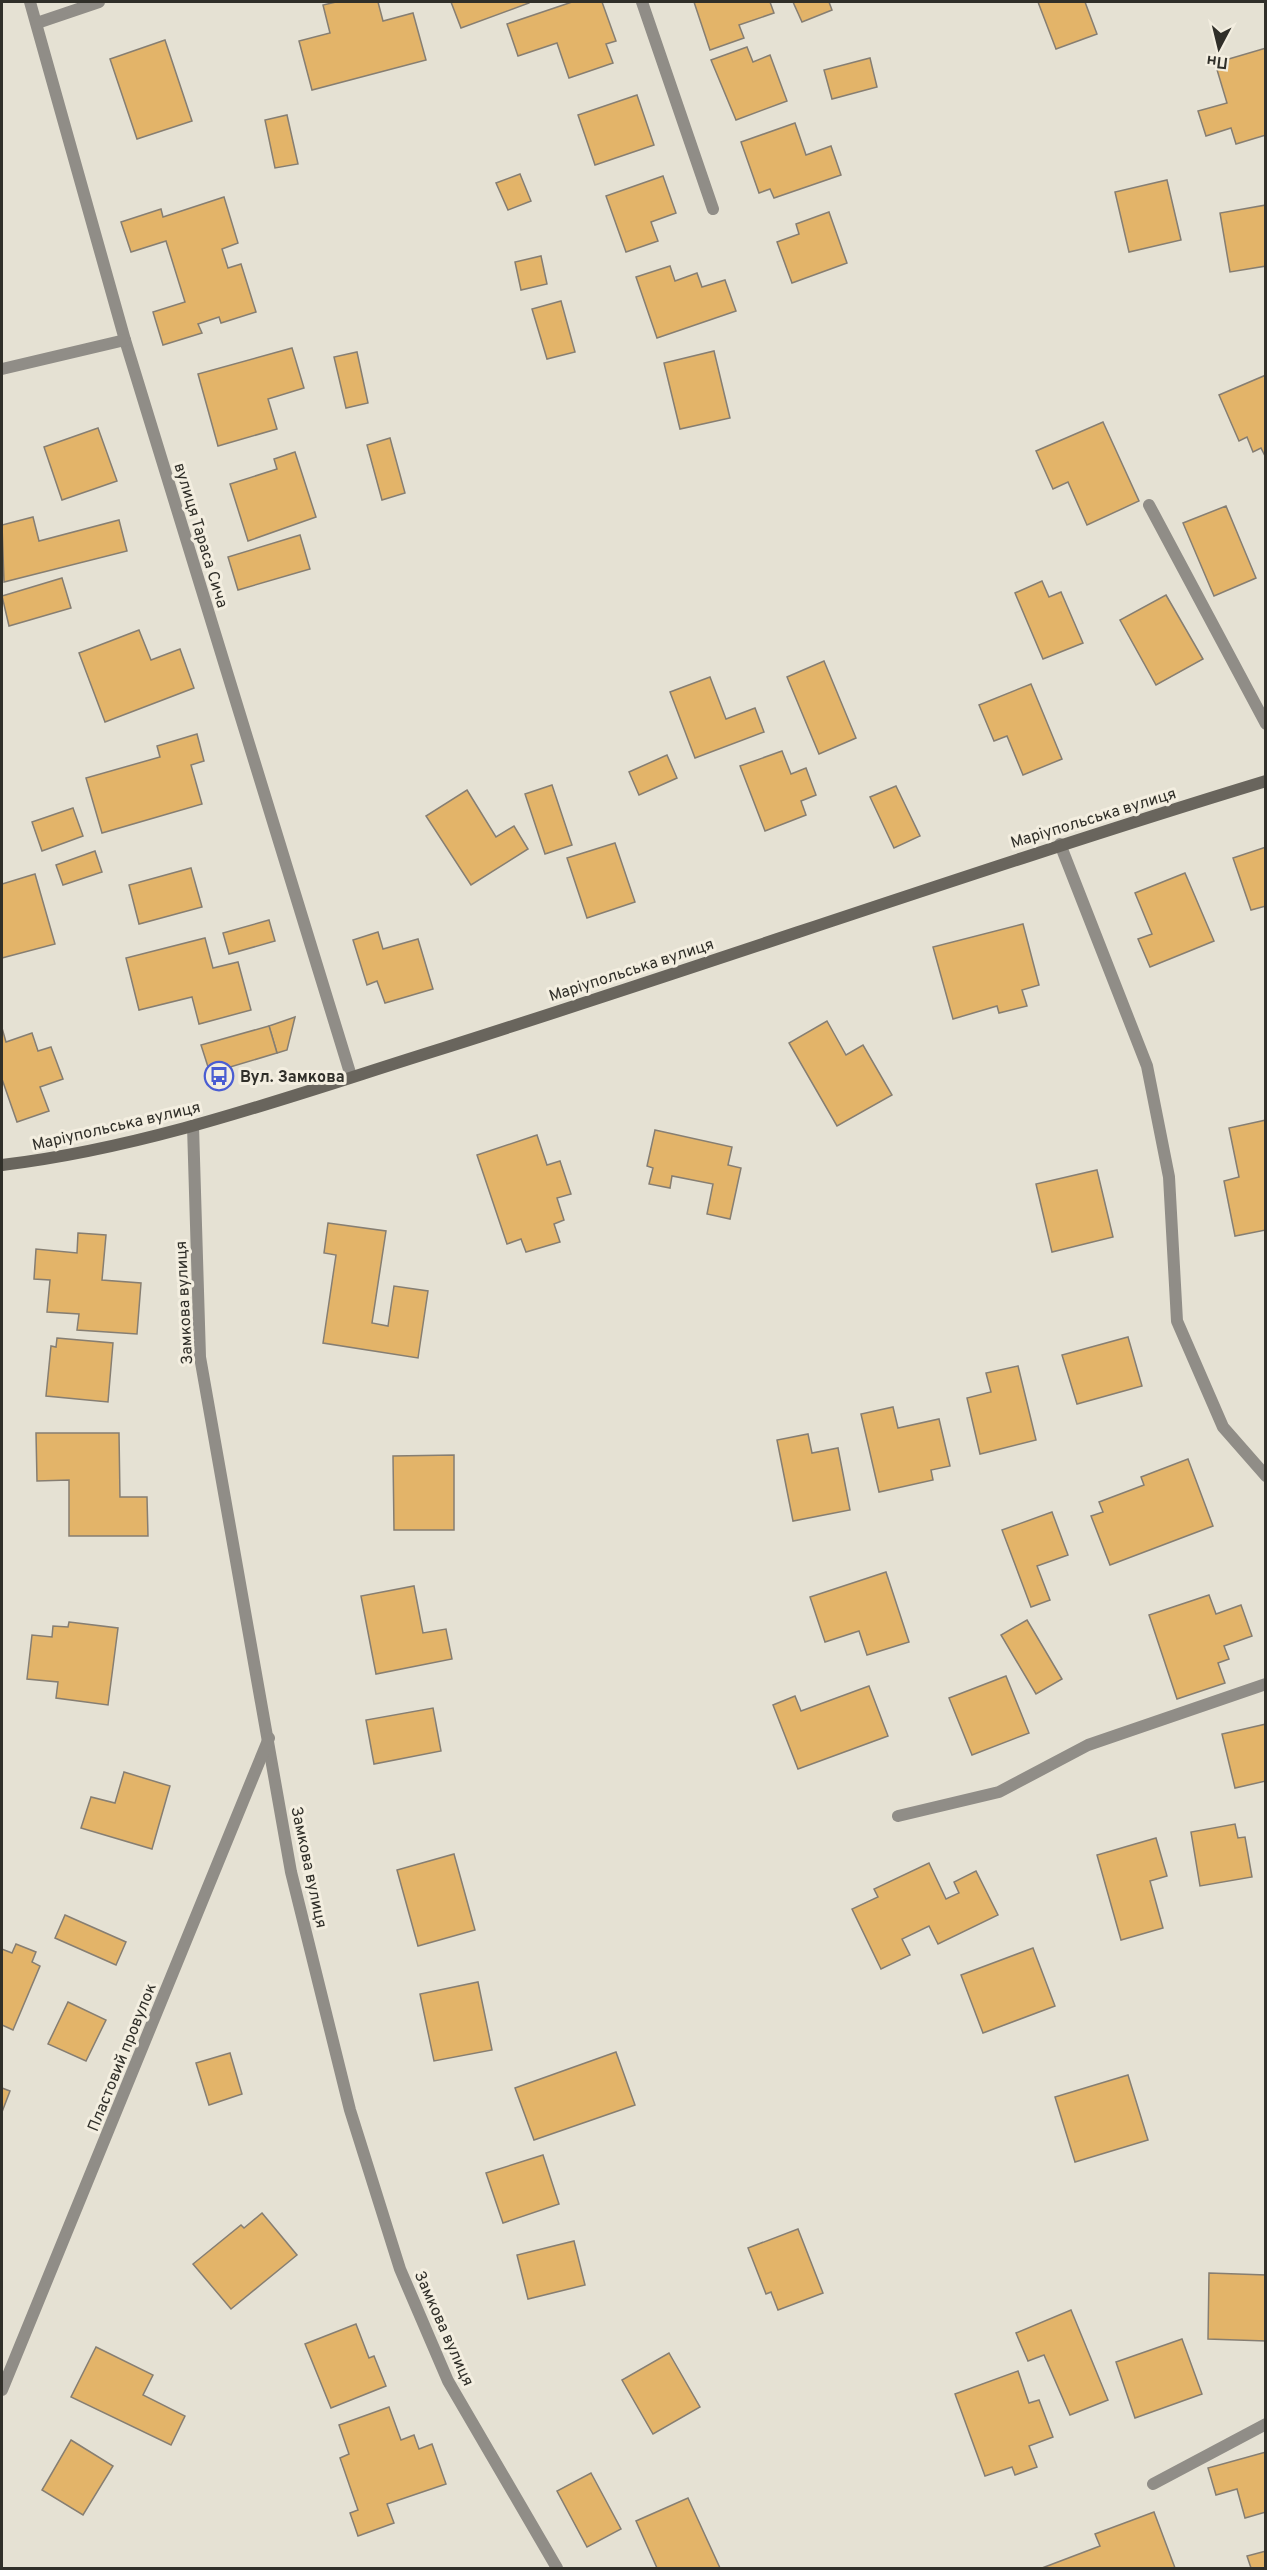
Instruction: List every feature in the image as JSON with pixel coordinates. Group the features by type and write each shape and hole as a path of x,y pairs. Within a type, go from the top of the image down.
{"main road":[{"name":"Маріупольська вулиця","path":"2,1165 50,1159 193,1126 476,1038 1060,844 1266,781"}],"street":[{"name":"вулиця Тараса Сича","path":"30,2 125,340 351,1076"},
{"path":"37,23 99,2"},
{"path":"642,2 713,209"},
{"path":"2,369 125,340"},
{"path":"1149,505 1266,724"},
{"path":"1060,844 1147,1066 1168,1177 1177,1321 1223,1427 1266,1476"},
{"name":"Замкова вулиця","path":"193,1126 200,1357 269,1737 291,1872 350,2110 393,2248 448,2381 557,2568"},
{"path":"898,1816 999,1792 1088,1745 1266,1684"},
{"name":"Пластовий провулок","path":"2,2390 269,1737"},
{"path":"1153,2484 1266,2424"}],"building":[{"path":"336,2 378,2 383,21 413,13 426,60 312,90 299,41 330,33 323,5"},
{"path":"451,2 529,2 529,3 461,28"},
{"path":"572,2 602,2 616,41 606,44 613,63 569,78 557,43 518,56 507,24"},
{"path":"694,2 770,2 774,13 739,25 744,38 710,50"},
{"path":"793,2 829,2 832,10 802,22"},
{"path":"1038,2 1085,2 1097,34 1056,49"},
{"path":"165,40 192,121 137,139 110,59"},
{"path":"747,47 753,62 770,55 787,101 736,120 711,60"},
{"path":"1266,48 1266,135 1236,144 1231,128 1206,136 1198,111 1227,103 1215,63"},
{"path":"870,58 877,87 832,99 824,70"},
{"path":"637,95 654,145 595,165 578,115"},
{"path":"287,115 298,164 275,168 265,120"},
{"path":"795,123 806,155 831,146 841,175 774,198 770,189 759,193 741,142"},
{"path":"520,174 531,201 508,210 496,183"},
{"path":"663,176 676,213 651,222 658,241 626,252 606,196"},
{"path":"1167,180 1181,240 1129,252 1115,192"},
{"path":"224,197 238,243 222,249 228,268 241,264 256,312 221,323 219,317 198,324 202,333 163,345 153,312 185,302 166,241 131,252 121,222 161,209 163,217"},
{"path":"1266,205 1266,266 1230,272 1220,213"},
{"path":"829,212 847,263 792,283 777,242 799,234 796,224"},
{"path":"541,256 547,284 521,290 515,262"},
{"path":"670,266 675,281 697,273 702,287 725,280 736,311 657,338 636,277"},
{"path":"561,301 575,352 547,359 532,309"},
{"path":"292,348 304,388 268,399 277,429 218,446 198,374"},
{"path":"714,351 730,418 680,429 664,363"},
{"path":"357,352 368,403 346,408 334,357"},
{"path":"1266,375 1266,458 1261,448 1253,452 1247,437 1239,441 1219,395"},
{"path":"1103,422 1139,501 1087,525 1068,482 1053,489 1036,451"},
{"path":"98,428 117,481 62,500 44,447"},
{"path":"390,438 405,493 382,500 367,445"},
{"path":"295,452 316,517 248,541 230,484 277,469 274,459"},
{"path":"1226,506 1256,578 1214,596 1183,523"},
{"path":"33,517 39,541 119,520 127,551 4,582 2,525"},
{"path":"300,535 310,569 238,590 228,557"},
{"path":"62,578 71,608 9,626 2,596"},
{"path":"1042,581 1049,597 1061,592 1083,643 1043,659 1015,593"},
{"path":"1166,595 1203,659 1156,685 1120,620"},
{"path":"139,630 151,660 180,649 194,688 105,722 79,653"},
{"path":"824,661 856,738 819,754 787,677"},
{"path":"710,677 726,719 755,708 764,732 695,758 670,692"},
{"path":"1031,684 1062,759 1023,775 1007,736 994,741 979,705"},
{"path":"197,734 204,761 191,765 202,804 102,833 86,778 160,757 157,746"},
{"path":"782,751 791,774 806,768 816,795 801,801 806,815 765,831 740,766"},
{"path":"667,755 677,778 639,795 629,772"},
{"path":"552,785 572,845 545,854 525,794"},
{"path":"896,786 920,836 894,848 870,797"},
{"path":"467,790 496,837 514,826 528,849 471,885 426,816"},
{"path":"73,808 83,836 42,851 32,822"},
{"path":"615,843 635,902 587,918 567,858"},
{"path":"1266,847 1266,906 1251,910 1233,858"},
{"path":"95,851 102,872 63,885 56,865"},
{"path":"191,868 202,907 139,924 129,885"},
{"path":"1185,873 1214,941 1150,967 1138,939 1152,934 1135,893"},
{"path":"35,874 55,944 2,958 2,884"},
{"path":"269,920 275,941 229,954 223,933"},
{"path":"1023,924 1039,985 1022,990 1027,1006 999,1013 997,1006 953,1019 933,947"},
{"path":"378,932 383,949 418,939 433,989 385,1003 377,981 367,985 353,940"},
{"path":"205,938 213,968 238,962 251,1010 199,1024 192,997 139,1010 126,958"},
{"path":"295,1017 287,1050 277,1053 269,1026"},
{"path":"827,1021 846,1055 863,1045 892,1095 837,1126 789,1043"},
{"path":"269,1026 277,1053 210,1073 201,1045"},
{"path":"2,1028 6,1042 32,1033 38,1051 51,1047 63,1079 40,1087 49,1111 17,1122 2,1079"},
{"path":"1266,1120 1266,1230 1235,1236 1224,1181 1239,1177 1229,1128"},
{"path":"655,1130 732,1147 728,1165 741,1168 730,1219 707,1214 713,1184 672,1176 670,1188 649,1184 653,1168 647,1166"},
{"path":"537,1135 547,1165 560,1161 571,1194 557,1198 564,1220 554,1224 560,1242 526,1252 521,1239 507,1244 477,1155"},
{"path":"1097,1170 1113,1237 1052,1252 1036,1184"},
{"path":"328,1223 386,1231 372,1323 388,1326 394,1286 428,1291 418,1358 323,1343 336,1255 324,1253"},
{"path":"78,1233 106,1235 102,1280 141,1283 137,1334 77,1330 79,1314 47,1312 50,1280 34,1279 36,1249 77,1253"},
{"path":"1128,1337 1142,1386 1077,1404 1062,1355"},
{"path":"57,1338 113,1343 108,1402 46,1396 51,1346 56,1347"},
{"path":"1018,1366 1036,1440 980,1454 967,1398 991,1392 986,1373"},
{"path":"893,1407 898,1428 939,1419 950,1466 931,1470 933,1480 879,1492 861,1414"},
{"path":"36,1433 119,1433 120,1497 147,1497 148,1536 69,1536 69,1480 37,1481"},
{"path":"808,1434 812,1453 838,1448 850,1510 793,1521 777,1440"},
{"path":"454,1455 454,1530 394,1530 393,1456"},
{"path":"1188,1459 1213,1526 1110,1565 1091,1516 1103,1512 1099,1502 1144,1485 1141,1477"},
{"path":"1052,1512 1068,1555 1037,1566 1050,1600 1031,1607 1002,1530"},
{"path":"886,1572 909,1642 867,1655 859,1631 825,1642 810,1597"},
{"path":"414,1586 423,1633 446,1629 452,1659 376,1674 361,1596"},
{"path":"1209,1595 1216,1614 1241,1605 1252,1636 1224,1646 1229,1659 1218,1663 1225,1683 1177,1699 1149,1615"},
{"path":"1027,1620 1062,1679 1036,1694 1001,1635"},
{"path":"69,1622 118,1628 108,1705 56,1698 58,1682 27,1679 32,1635 52,1637 53,1626 68,1627"},
{"path":"1006,1676 1029,1733 972,1755 949,1698"},
{"path":"869,1686 888,1736 798,1769 773,1705 795,1696 801,1711"},
{"path":"433,1708 441,1751 374,1764 366,1720"},
{"path":"1266,1724 1266,1781 1235,1788 1222,1734"},
{"path":"124,1772 170,1786 152,1849 81,1828 91,1797 115,1803"},
{"path":"1235,1824 1238,1838 1245,1837 1252,1877 1200,1886 1191,1832"},
{"path":"1156,1838 1167,1876 1150,1881 1163,1928 1121,1940 1097,1855"},
{"path":"454,1854 475,1930 418,1946 397,1870"},
{"path":"929,1863 946,1899 959,1893 954,1882 976,1871 998,1915 938,1944 929,1926 902,1939 910,1955 881,1969 852,1909 878,1897 874,1889"},
{"path":"65,1915 126,1942 116,1965 55,1938"},
{"path":"16,1944 36,1952 32,1962 40,1966 13,2030 2,2025 2,1949 12,1953"},
{"path":"1033,1948 1055,2006 983,2033 961,1975"},
{"path":"478,1982 492,2050 434,2061 420,1994"},
{"path":"68,2002 106,2020 86,2061 48,2044"},
{"path":"616,2052 635,2105 534,2140 515,2088"},
{"path":"230,2053 242,2094 209,2105 196,2063"},
{"path":"1128,2075 1148,2140 1075,2162 1055,2097"},
{"path":"2,2088 10,2091 2,2112"},
{"path":"543,2155 559,2204 503,2223 486,2173"},
{"path":"262,2213 297,2255 231,2309 193,2264 241,2225 244,2228"},
{"path":"798,2229 823,2293 778,2310 771,2292 766,2294 748,2248"},
{"path":"574,2241 585,2285 528,2299 517,2255"},
{"path":"1209,2273 1266,2275 1266,2341 1208,2339"},
{"path":"1071,2310 1108,2400 1070,2415 1044,2355 1028,2361 1016,2333"},
{"path":"356,2324 369,2358 374,2356 386,2386 331,2408 305,2344"},
{"path":"1182,2339 1202,2394 1135,2418 1116,2362"},
{"path":"96,2347 153,2375 143,2395 185,2416 171,2445 71,2397"},
{"path":"669,2353 700,2407 653,2434 622,2380"},
{"path":"1018,2371 1029,2403 1039,2400 1053,2437 1029,2446 1037,2467 1015,2475 1012,2467 985,2476 955,2394"},
{"path":"389,2407 401,2440 414,2435 419,2449 432,2444 446,2484 387,2504 394,2523 358,2536 350,2513 358,2510 340,2458 349,2454 339,2425"},
{"path":"71,2440 113,2466 83,2515 42,2490"},
{"path":"1266,2452 1266,2512 1245,2518 1237,2489 1216,2495 1208,2468"},
{"path":"591,2473 621,2529 587,2547 557,2491"},
{"path":"688,2498 720,2568 657,2568 636,2521"},
{"path":"1154,2512 1175,2568 1042,2568 1100,2546 1095,2534"},
{"path":"1266,2551 1266,2568 1251,2568 1247,2556"}],"place":[{"name":"Вул. Замкова","path":"219,1076"}]}
